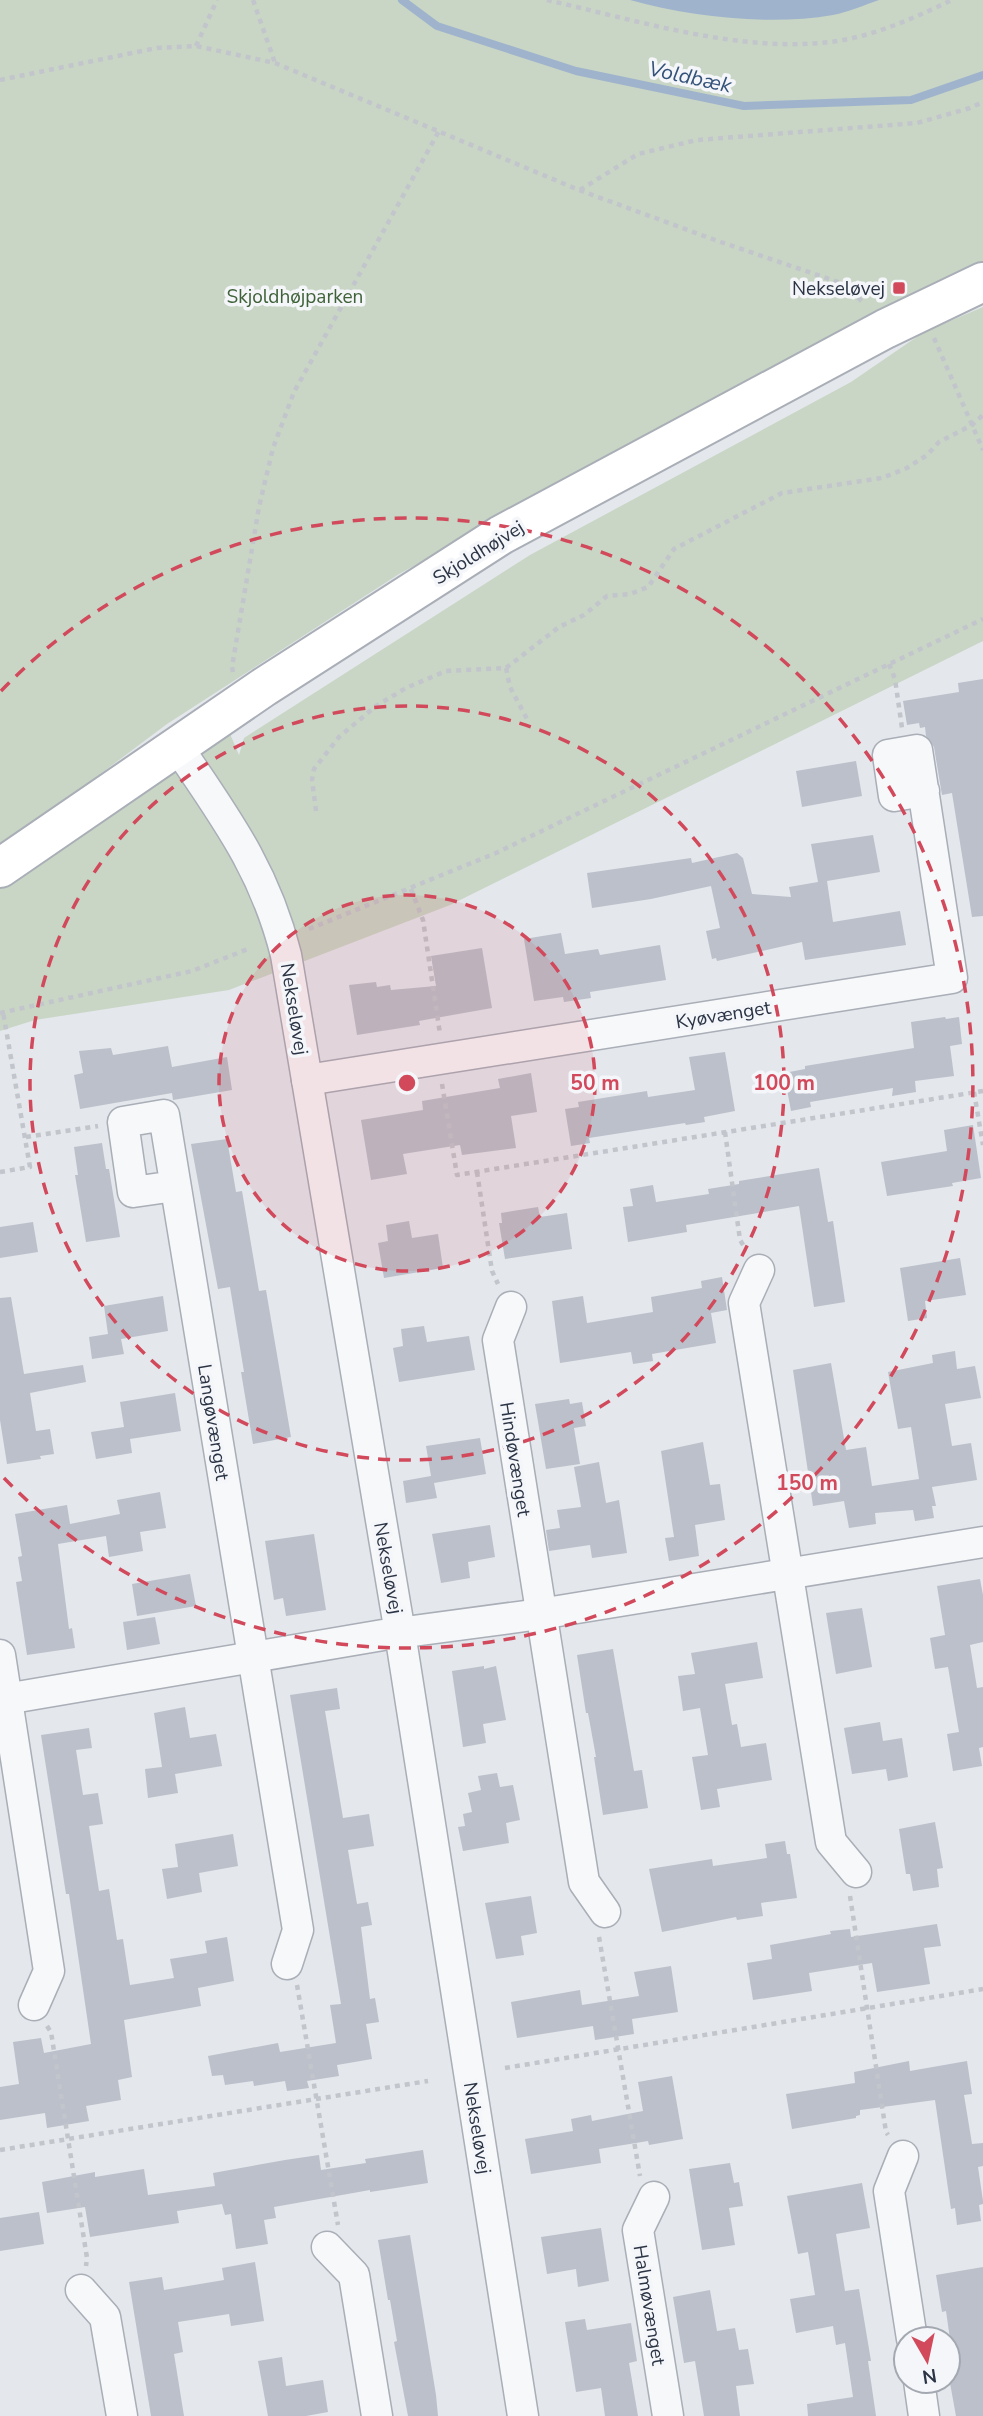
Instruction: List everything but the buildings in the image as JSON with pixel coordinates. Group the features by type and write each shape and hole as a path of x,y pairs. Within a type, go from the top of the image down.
{"street":[{"name":"Skjoldhøjvej","path":"0,868 241,703 501,535 885,329 983,282"},
{"name":"Nekseløvej","path":"177,746 244,845 276,916 286,955 400,1633 523,2416"},
{"name":"Kyøvænget","path":"307,1080 952,978 924,791"},
{"name":"Langøvænget","path":"123,1122 164,1115 298,1930 287,1964"},
{"path":"123,1122 133,1192 175,1186"},
{"path":"759,1270 744,1303 787,1574 831,1842 856,1872"},
{"name":"Hindøvænget","path":"511,1307 498,1340 540,1614 584,1882 605,1912"},
{"path":"4,1699 400,1633 540,1614 983,1542"},
{"path":"0,1656 4,1699 49,1971 34,2005"},
{"path":"903,2156 889,2191 910,2325"},
{"name":"Halmøvænget","path":"654,2196 638,2230 668,2416"},
{"path":"327,2247 354,2275 377,2416"},
{"path":"82,2290 105,2317 122,2416"},
{"path":"921,2395 924,2416"}],"path":[{"path":"196,47 216,0"},
{"path":"253,0 275,63"},
{"path":"547,0 716,38 789,44 836,41 872,33 952,0"},
{"path":"0,80 157,48 196,47 275,63 579,190 841,283 868,307 885,329"},
{"path":"579,190 638,154 697,140 917,123 983,102"},
{"path":"241,703 232,667 259,507 272,448 294,393 439,131"},
{"path":"922,310 983,450"},
{"path":"316,811 312,779 314,769 339,737 376,706 407,688 446,671 506,668 559,627 584,615 607,596 630,594 648,587 666,558 686,542 782,493 870,481 907,468 927,455 939,442 972,425 983,415"},
{"path":"309,929 496,853 983,620"},
{"path":"889,664 895,679 898,704"},
{"path":"506,668 510,687 527,719"},
{"path":"411,889 423,920 442,1044 439,1059 457,1175 983,1091"},
{"path":"0,1172 30,1167 2,1013 192,971 248,949"},
{"path":"974,1092 983,1145"},
{"path":"26,1137 123,1122"},
{"path":"725,1132 740,1240 759,1270"},
{"path":"477,1172 492,1271 511,1307"},
{"path":"856,1872 850,1897 886,2132 903,2156"},
{"path":"605,1912 599,1936 639,2174 654,2196"},
{"path":"287,1964 298,1987 339,2228 327,2247"},
{"path":"505,2068 983,1989"},
{"path":"34,2005 51,2032 87,2258 82,2290"},
{"path":"0,2150 428,2081"}],"green space":[{"name":"Skjoldhøjparken","path":"0,0 983,0 983,267 716,400 399,574 167,724 47,814 0,843"},
{"path":"983,307 983,641 450,905 229,990 35,1020 0,1031 0,863 230,734 239,755 244,738 530,555 851,382 924,332"}],"water":[{"path":"630,0 879,0 833,15 757,20 704,15"}],"waterway":[{"name":"Voldbæk","path":"402,0 437,26 576,71 744,106 911,100 983,75"}],"place":[{"name":"Nekseløvej","path":"899,288"}]}
